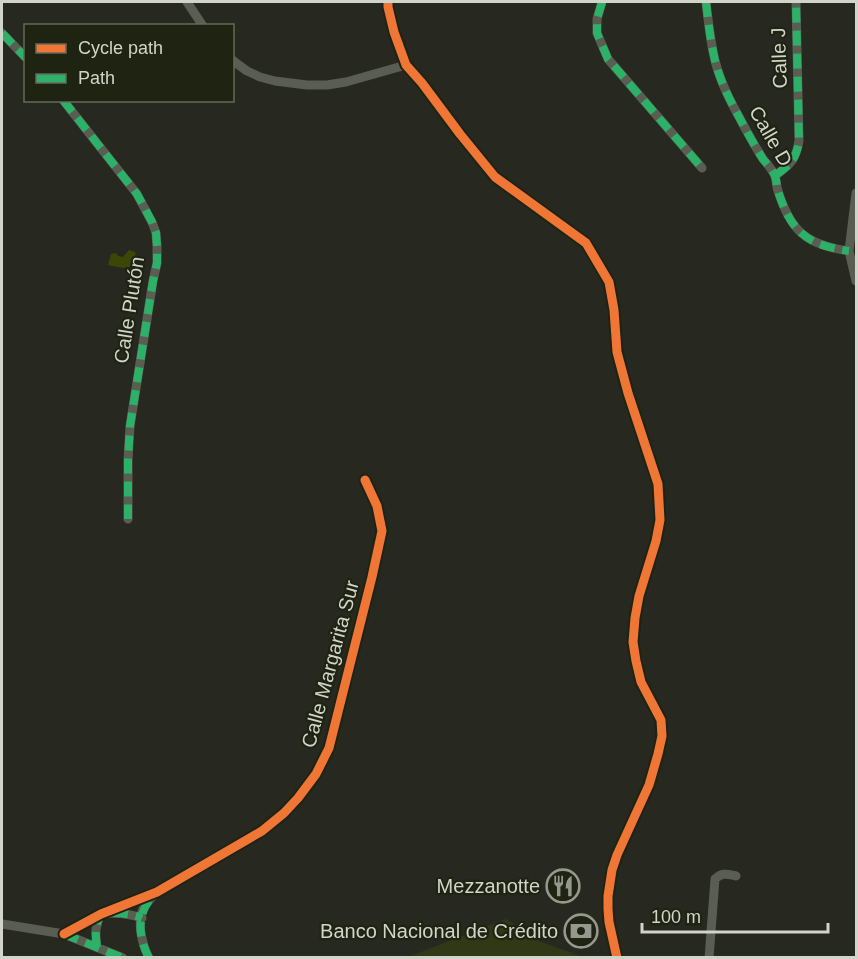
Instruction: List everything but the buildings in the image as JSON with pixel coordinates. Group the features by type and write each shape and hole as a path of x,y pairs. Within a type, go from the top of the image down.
{"street":[{"path":"187,2 202,24"},
{"path":"388,2 394,32 406,65 422,82 460,134 495,177 586,243 609,282 617,352 658,484 660,520 639,596 633,642 641,682 661,720 662,736 649,785 612,870 608,896 609,922 617,957"},
{"path":"602,2 597,19 597,33 608,58 702,168"},
{"name":"Calle D","path":"706,2 714,57 724,87 758,151 776,176 777,189 789,219 806,238 816,244 849,251"},
{"name":"Calle J","path":"776,176 789,165 797,154 799,141 796,2"},
{"path":"2,30 24,56"},
{"path":"234,61 260,77 308,85 345,82 406,65"},
{"name":"Calle Plutón","path":"65,102 137,194 156,232 157,263 130,426 128,519"},
{"path":"856,193 849,251 856,281"},
{"name":"Calle Margarita Sur","path":"64,934 101,914 157,892 262,831 284,813 316,774 328,748 382,531 377,506 365,480"},
{"path":"709,957 715,879 724,873 736,876"},
{"name":"Calle Margarita Sur","path":"142,918 143,910 157,892"},
{"path":"97,947 95,933 101,914 130,914 142,918 140,929 149,957"},
{"path":"2,924 64,934 123,957"}],"shaded area":[{"path":"129,250 135,252 134,266 123,268 108,265 111,254 116,253 123,257"},
{"path":"506,919 541,942 580,956 590,957 408,957"}],"marked path":[{"path":"602,2 597,19 597,33 608,59 702,168"},
{"path":"706,2 709,29 721,79 750,137 776,178 778,191 789,217 795,226 812,240 822,245 849,251"},
{"path":"776,175 792,161 799,141 796,2"},
{"path":"2,33 24,56"},
{"path":"65,102 137,194 156,233 157,263 130,426 128,519"},
{"path":"149,958 140,926 147,903 153,896"},
{"path":"97,947 96,930 101,914 122,913 142,918"},
{"path":"64,934 123,958"}],"cycle path":[{"path":"388,2 394,32 406,65 460,134 495,177 586,243 609,282 617,352 658,484 660,520 639,596 633,642 641,682 661,720 662,736 649,785 612,870 608,909 617,958"},
{"path":"64,934 101,914 157,892 262,831 284,813 316,774 329,748 382,531 377,506 365,480"}],"place":[{"name":"Mezzanotte","path":"563,886"},
{"name":"Banco Nacional de Crédito","path":"581,931"}]}
